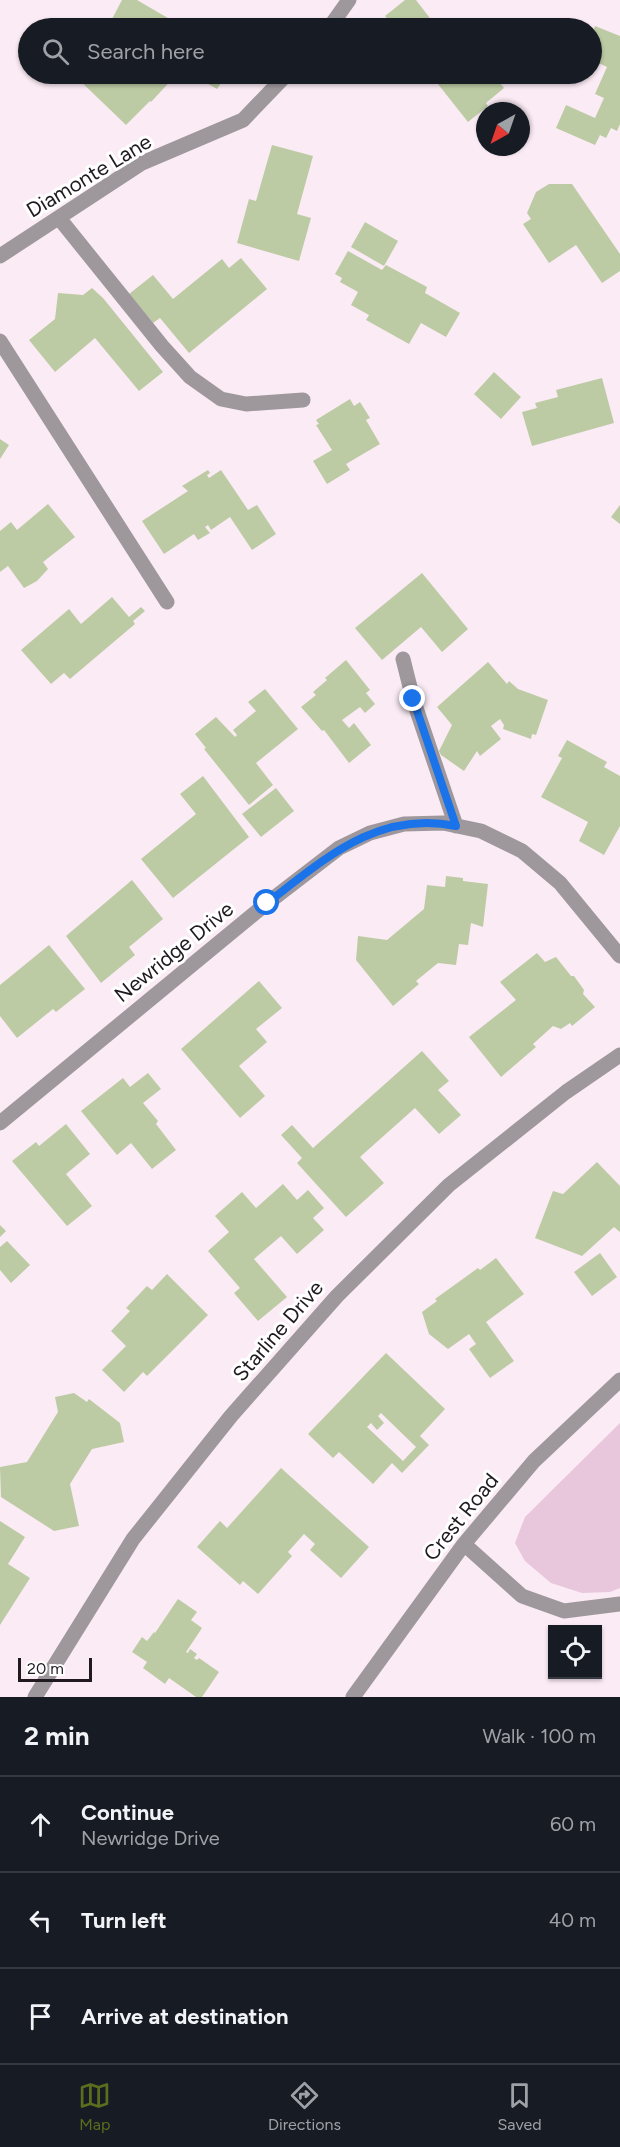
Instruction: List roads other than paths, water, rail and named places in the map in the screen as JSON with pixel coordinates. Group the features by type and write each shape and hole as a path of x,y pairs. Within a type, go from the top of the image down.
{"street":[{"path":"336,18 349,0"},
{"name":"Diamonte Lane","path":"0,256 142,163 243,120 277,84"},
{"path":"59,218 162,346 190,377 221,399 246,404 303,400"},
{"path":"0,341 167,602"},
{"path":"403,659 413,699 456,826"},
{"name":"Newridge Drive","path":"0,1123 261,908 339,848 370,833 404,824 443,823 481,831 522,851 560,883 620,956"},
{"name":"Starline Drive","path":"35,1697 133,1539 231,1416 337,1296 449,1185 567,1092 620,1055"},
{"name":"Crest Road","path":"353,1697 464,1544 534,1461 620,1380"},
{"path":"464,1544 522,1596 564,1611 620,1604"}]}
